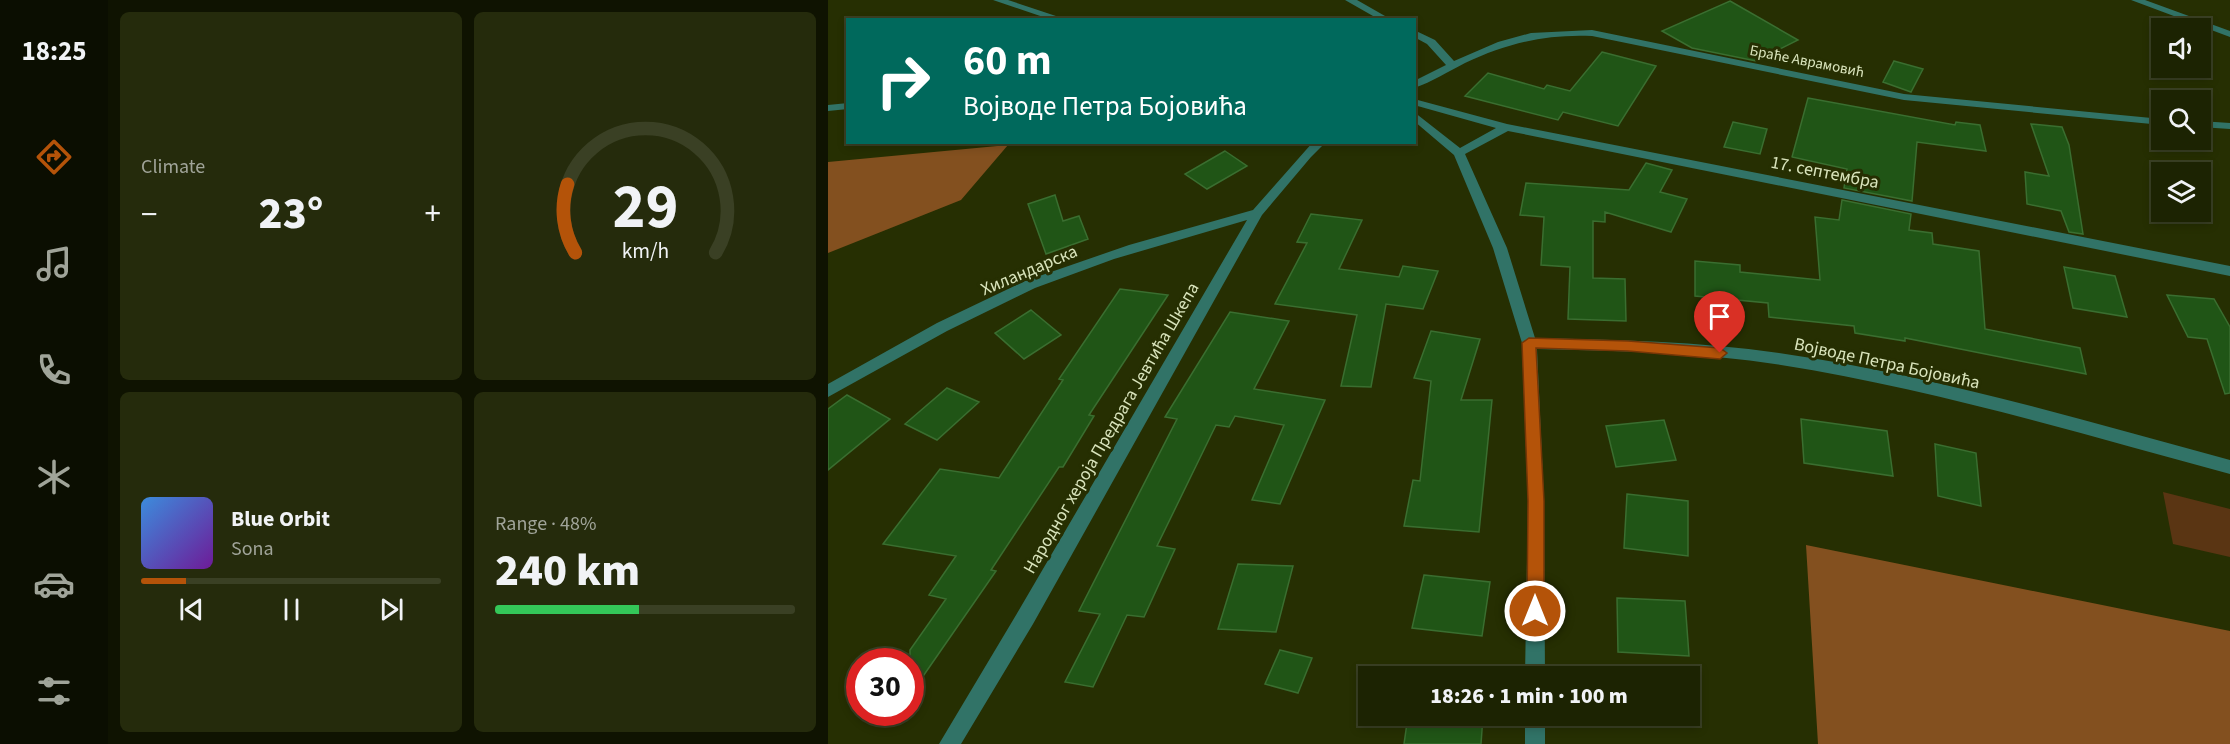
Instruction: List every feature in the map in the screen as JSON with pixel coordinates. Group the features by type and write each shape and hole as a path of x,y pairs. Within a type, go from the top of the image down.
{"street":[{"path":"998,0 1057,18"},
{"path":"1350,0 1384,18"},
{"path":"2136,0 2230,34"},
{"name":"Браће Аврамовић","path":"1416,83 1499,45 1530,36 1561,32 1592,33 1904,97 2151,121"},
{"path":"1416,34 1431,42 1453,66"},
{"name":"17. септембра","path":"1416,103 1506,127 2230,271"},
{"path":"828,108 846,106"},
{"path":"1416,117 1459,153 1500,248 1529,343 1536,501 1535,666"},
{"path":"2211,125 2230,126"},
{"path":"1459,153 1506,127"},
{"name":"Народног хероја Предрага Јевтића Шкепа","path":"949,744 1026,617 1257,213 1307,154 1319,144"},
{"name":"Хиландарска","path":"828,391 879,360 1059,274 1141,246 1257,213"},
{"name":"Војводе Петра Бојовића","path":"1529,343 1628,346 1813,364 1998,407 2230,467"},
{"path":"1535,726 1535,744"}],"shaded area":[{"path":"1008,145 961,200 828,253 828,162"},
{"path":"2163,492 2230,509 2230,557 2173,544"},
{"path":"1806,545 2230,631 2230,744 1818,744"}],"building":[{"path":"1730,1 1798,40 1756,61 1692,48 1662,31"},
{"path":"1602,52 1656,66 1618,126 1563,112 1558,120 1465,96 1488,73 1544,89 1547,85 1570,91"},
{"path":"1894,61 1923,69 1911,92 1883,82"},
{"path":"1808,98 1955,125 1956,122 1980,125 1986,151 1917,142 1912,201 1844,188 1847,169 1792,157"},
{"path":"1733,122 1767,129 1760,154 1724,147"},
{"path":"2031,124 2062,127 2069,145 2083,234 2069,232 2061,211 2027,204 2025,172 2049,176"},
{"path":"1225,151 1247,166 1207,189 1185,174"},
{"path":"1646,163 1672,170 1660,192 1687,199 1671,232 1605,212 1605,222 1593,221 1593,278 1625,279 1626,321 1568,319 1570,267 1541,265 1544,217 1520,215 1526,183 1629,190"},
{"path":"1055,195 1063,221 1079,216 1088,239 1046,254 1028,204"},
{"path":"1842,200 1911,214 1909,230 1932,233 1933,244 1979,251 1985,329 2080,348 2086,374 1905,338 1905,341 1855,333 1854,326 1769,317 1768,303 1695,296 1695,261 1740,265 1740,272 1820,280 1815,217 1839,220"},
{"path":"1311,214 1362,220 1339,269 1399,277 1403,266 1438,271 1423,309 1386,304 1371,387 1341,386 1357,315 1275,304 1307,243 1297,242"},
{"path":"2064,267 2115,276 2127,317 2073,308"},
{"path":"1120,289 1168,295 1089,415 1094,416 1063,467 1059,467 991,570 996,571 924,675 924,648 911,648 946,599 929,595 956,556 883,544 940,469 999,478 1063,380 1059,379"},
{"path":"2167,295 2214,299 2230,327 2230,393 2225,394 2207,339 2188,337"},
{"path":"1031,310 1061,335 1024,359 995,333"},
{"path":"1230,312 1289,321 1254,389 1325,400 1280,504 1252,500 1284,425 1235,416 1229,427 1216,425 1157,546 1175,549 1144,617 1127,615 1093,687 1065,682 1100,614 1079,611 1177,419 1165,417"},
{"path":"1431,331 1480,339 1461,400 1492,400 1479,532 1404,526 1413,480 1420,481 1431,381 1414,378"},
{"path":"947,388 979,402 937,440 905,424"},
{"path":"847,395 890,419 828,470 828,409"},
{"path":"1801,419 1887,431 1893,476 1804,463"},
{"path":"1664,420 1676,460 1616,467 1606,426"},
{"path":"1935,444 1976,453 1981,506 1938,496"},
{"path":"1627,494 1688,501 1688,556 1624,548"},
{"path":"1238,564 1293,566 1276,632 1218,629"},
{"path":"1424,575 1490,582 1482,636 1412,628"},
{"path":"1617,598 1685,601 1689,656 1618,652"},
{"path":"1280,650 1312,658 1298,693 1265,684"},
{"path":"1407,726 1482,726 1481,744 1404,744"}],"route":[{"path":"1535,611 1536,501 1529,343 1628,346 1720,353"}]}
